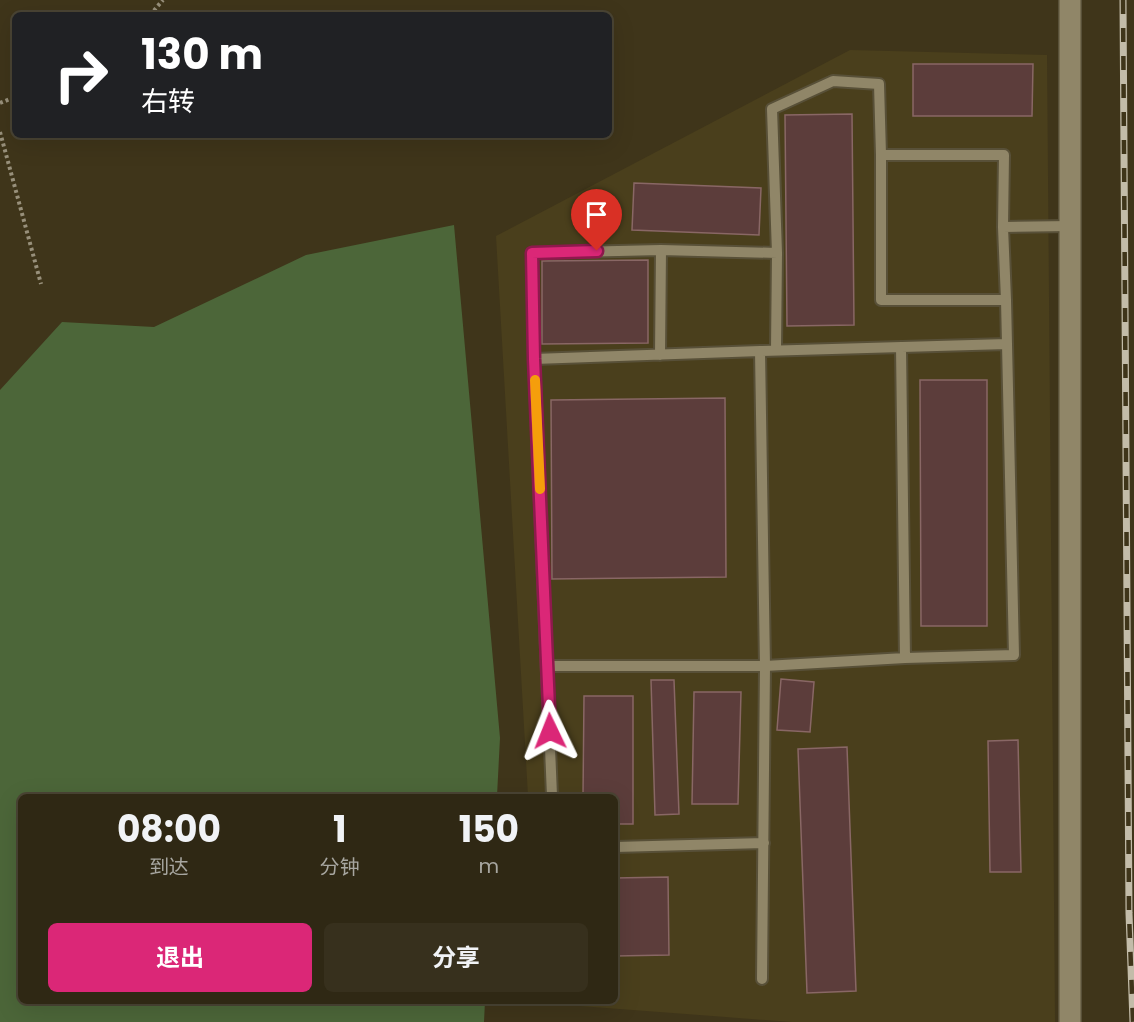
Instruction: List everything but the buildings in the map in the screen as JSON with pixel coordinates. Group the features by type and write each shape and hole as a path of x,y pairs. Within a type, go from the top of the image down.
{"street":[{"path":"1070,0 1070,1022"}],"lane":[{"path":"776,350 777,254 772,110 833,81 879,84 881,300 1006,300"},
{"path":"548,666 765,666 905,658 1014,655 1004,154 881,155"},
{"path":"1004,227 1070,226"},
{"path":"552,794 534,359 532,253 661,250 777,254"},
{"path":"660,355 661,250"},
{"path":"534,359 1007,344"},
{"path":"901,347 905,658"},
{"path":"760,351 765,666 762,979"},
{"path":"618,847 764,843"}],"path":[{"path":"153,12 163,0"},
{"path":"0,132 41,284"}],"shaded area":[{"path":"850,50 1047,55 1055,1022 792,1022 553,1004 618,1004 618,794 528,794 496,236"}],"green space":[{"path":"454,225 500,738 497,794 18,794 18,1004 485,1004 484,1022 0,1022 0,390 62,322 154,327 306,255"}],"railway":[{"path":"1123,0 1129,913 1133,1022"}],"slow traffic":[{"path":"535,380 540,489"}],"route":[{"path":"550,731 534,359 532,253 597,251"}]}
